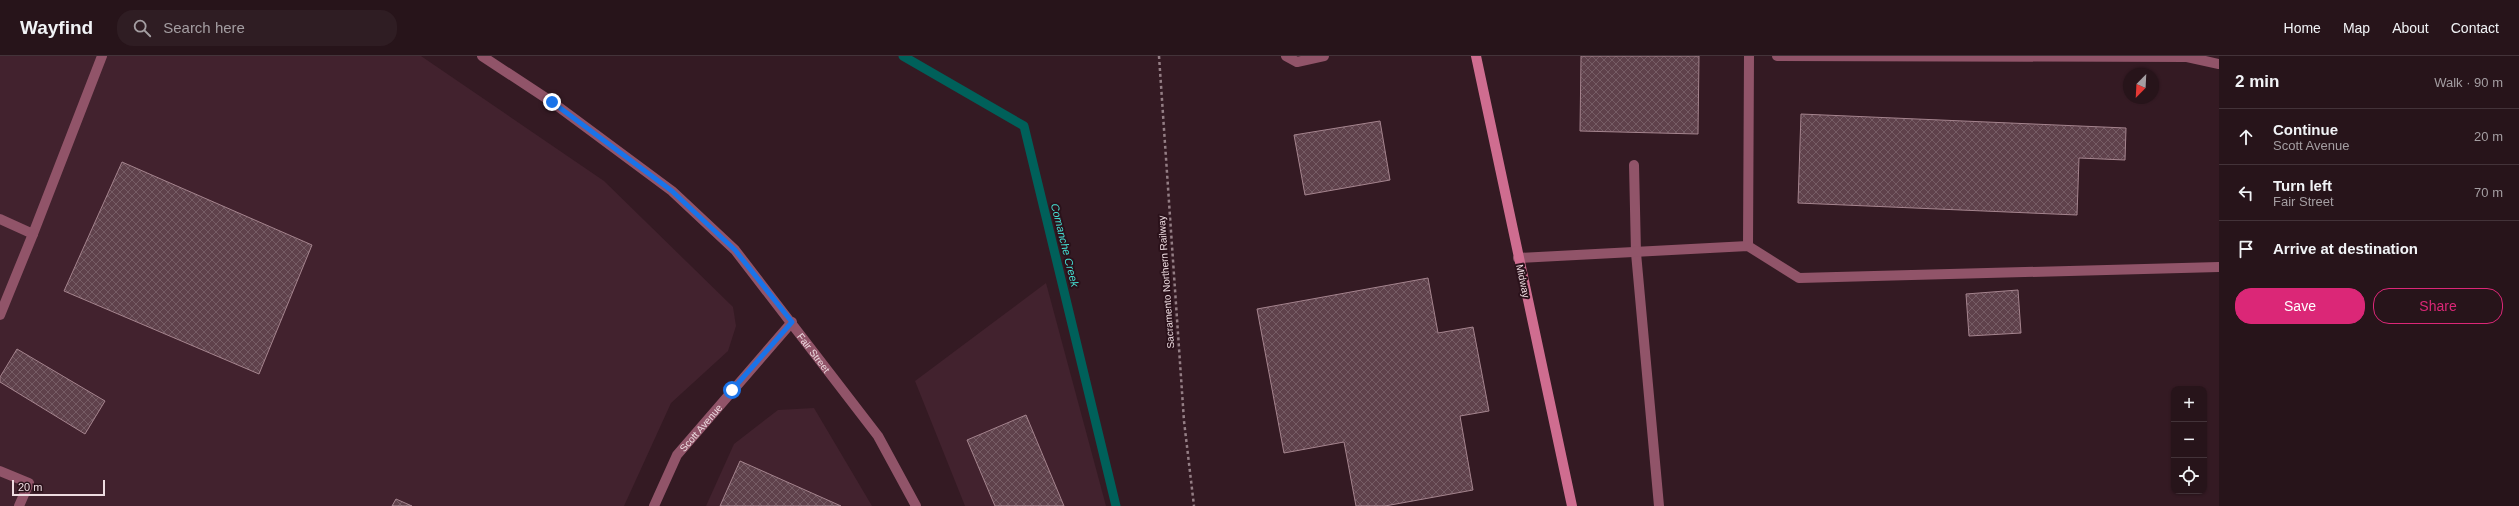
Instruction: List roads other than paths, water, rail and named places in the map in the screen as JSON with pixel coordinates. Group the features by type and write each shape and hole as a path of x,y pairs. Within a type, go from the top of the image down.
{"main road":[{"name":"Midway","path":"1476,56 1572,506"}],"street":[{"path":"0,315 34,234 102,56"},
{"name":"Fair Street","path":"482,56 552,102 672,191 735,250 792,322 878,436 916,506"},
{"path":"1286,56 1297,62 1324,56"},
{"path":"1748,246 1749,56"},
{"path":"1777,56 2187,56 2219,64"},
{"path":"1634,165 1636,253 1659,506"},
{"path":"0,219 34,234"},
{"path":"1518,258 1748,246 1799,278 2219,267"},
{"name":"Scott Avenue","path":"654,506 677,454 792,322"},
{"path":"0,471 29,483 20,506"}],"waterway":[{"name":"Comanche Creek","path":"903,56 1024,126 1116,506"}]}
